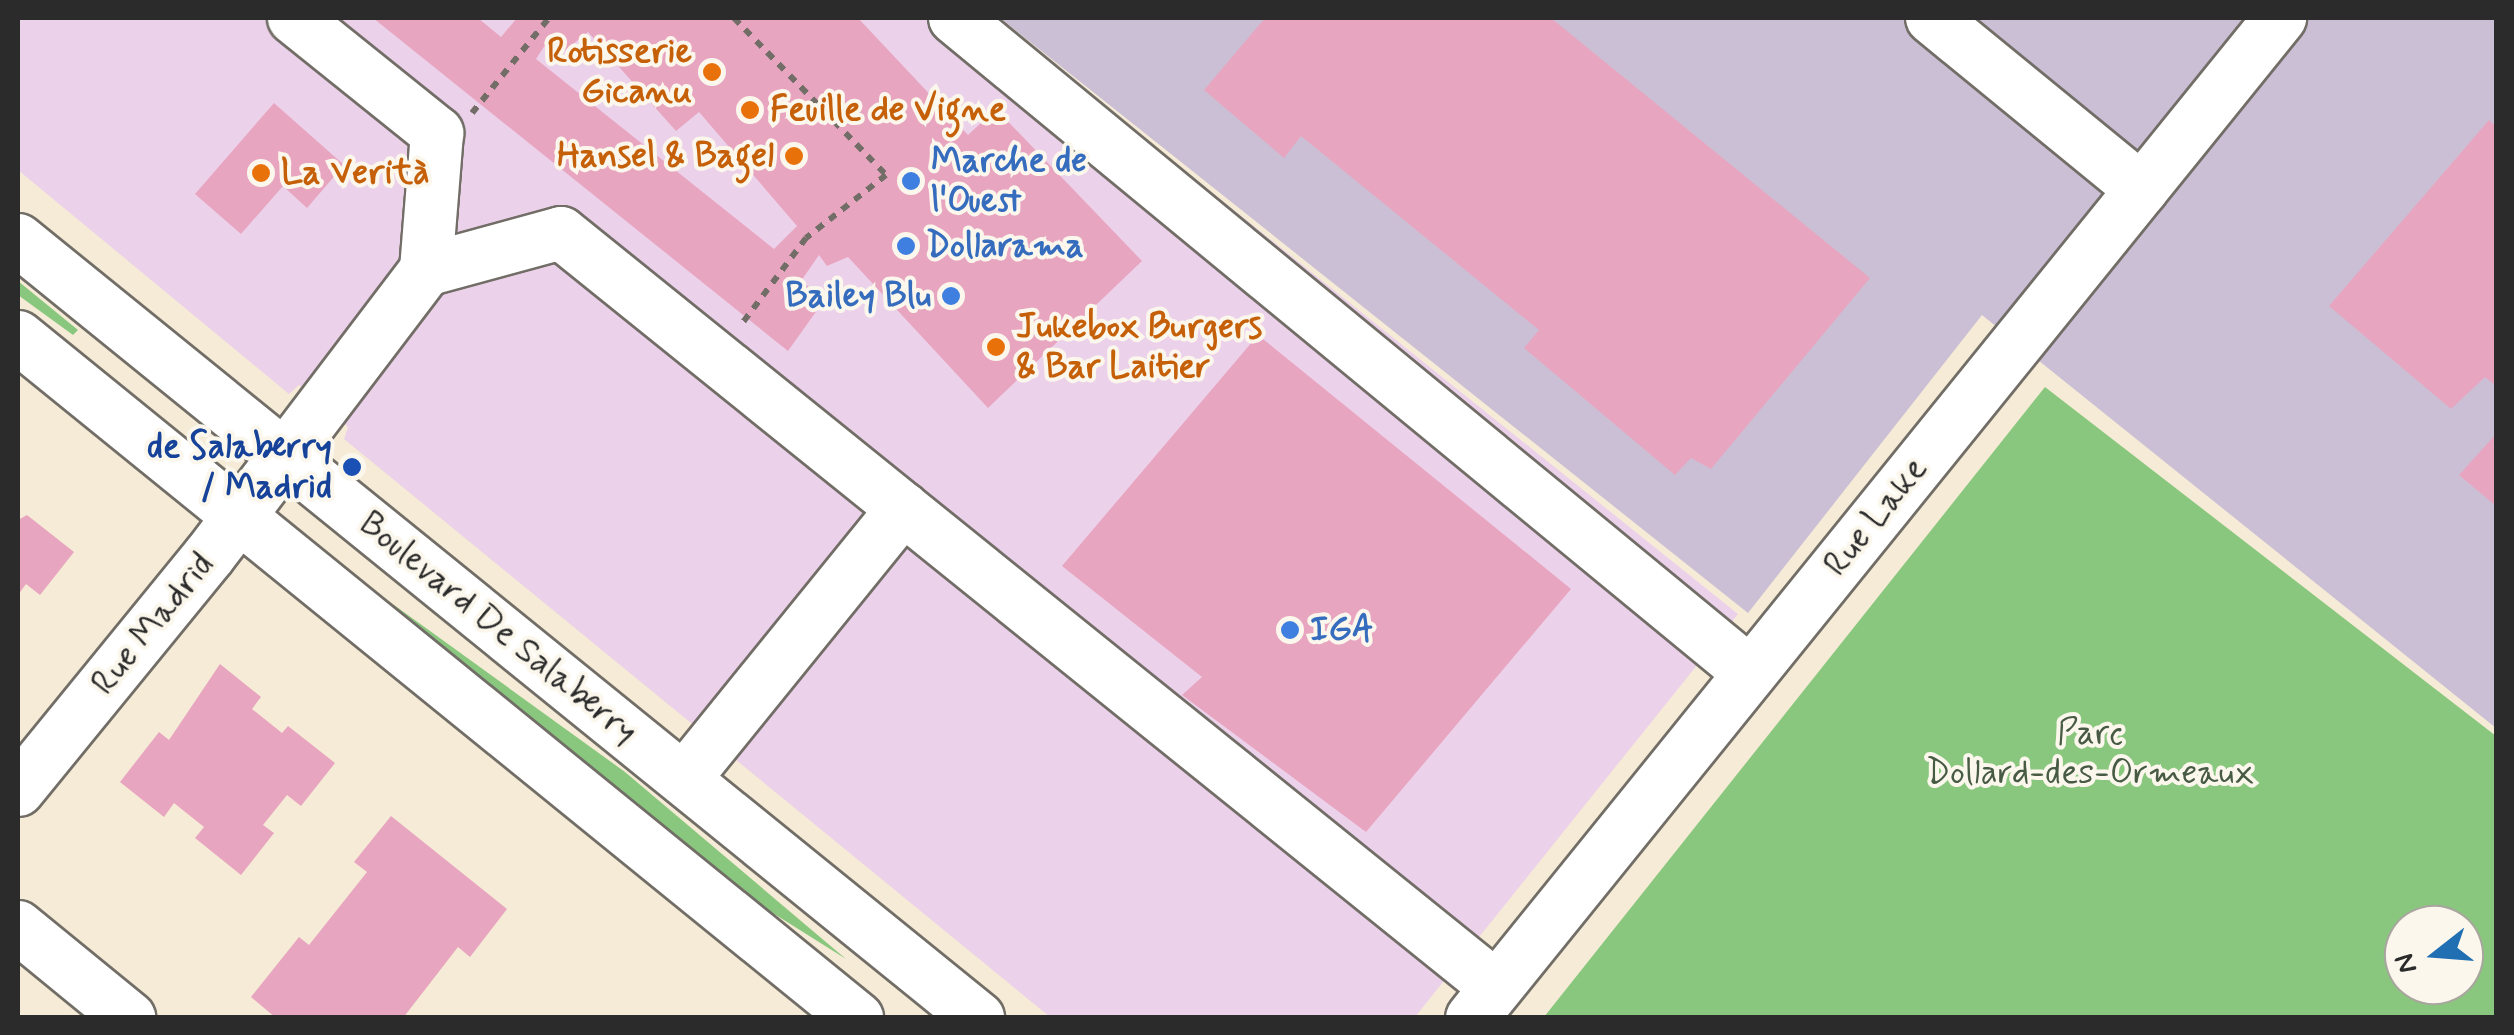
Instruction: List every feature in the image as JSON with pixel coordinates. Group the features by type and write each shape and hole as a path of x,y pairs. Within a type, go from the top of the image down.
{"street":[{"path":"294,18 437,134 426,270 561,232 903,509 1484,1002"},
{"path":"955,18 1749,672"},
{"path":"1932,18 2142,190"},
{"name":"Rue Lake","path":"1484,1002 2280,18"},
{"name":"Boulevard De Salaberry","path":"18,240 978,1018"},
{"name":"Rue Madrid","path":"18,790 239,516 426,270"},
{"path":"18,337 857,1018"},
{"path":"684,779 903,509"},
{"path":"18,927 128,1018"}],"path":[{"path":"437,134 483,106 549,18"},
{"path":"716,358 806,238 886,175 734,18"}],"shaded area":[{"path":"18,18 994,18 1738,614 1415,1017 1050,1017 344,439 348,427 299,385 289,394 18,170"},
{"path":"1000,18 2496,18 2496,728 1982,315 1748,613"}],"green space":[{"path":"18,281 78,330 73,335 18,295"},
{"name":"Parc Dollard-des-Ormeaux","path":"2045,387 2496,736 2496,1017 1544,1017"},
{"path":"376,592 625,772 846,959 730,886 373,597"}],"building":[{"name":"Marche de l'Ouest","path":"373,18 478,18 501,37 517,18 858,18 968,135 996,109 1142,261 988,408 848,257 827,266 819,255 801,281 825,299 788,351","holes":["588,32 676,131 699,112 797,226 774,249 536,59 549,39 562,53"]},
{"path":"1265,18 1551,18 1870,278 1711,469 1691,458 1675,475 1524,348 1539,330 1301,136 1284,158 1204,90"},
{"path":"274,103 344,165 307,208 283,186 241,234 195,194"},
{"path":"2489,120 2496,127 2496,386 2485,377 2451,409 2329,306"},
{"path":"1258,335 1571,589 1366,832 1182,695 1202,677 1062,566"},
{"path":"2496,434 2496,506 2459,475"},
{"path":"27,515 74,552 40,595 26,584 18,595 18,520"},
{"path":"220,664 261,697 252,709 282,733 288,726 335,763 301,806 287,795 263,825 274,833 241,875 195,838 204,827 174,803 164,817 120,782 159,732 169,740"},
{"path":"391,816 507,909 470,957 458,947 403,1018 276,1018 251,997 299,937 309,945 367,872 354,862"}],"place":[{"name":"Rotisserie Gicanu","path":"712,72"},
{"name":"Feuille de Vigne","path":"750,110"},
{"name":"Hansel & Bagel","path":"794,156"},
{"name":"La Verità","path":"261,173"},
{"name":"Marche de l'Ouest","path":"911,181"},
{"name":"Dollarama","path":"906,246"},
{"name":"Bailey Blu","path":"951,296"},
{"name":"Jukebox Burgers & Bar Laitier","path":"996,347"},
{"name":"de Salaberry / Madrid","path":"352,467"},
{"name":"IGA","path":"1290,630"}]}
